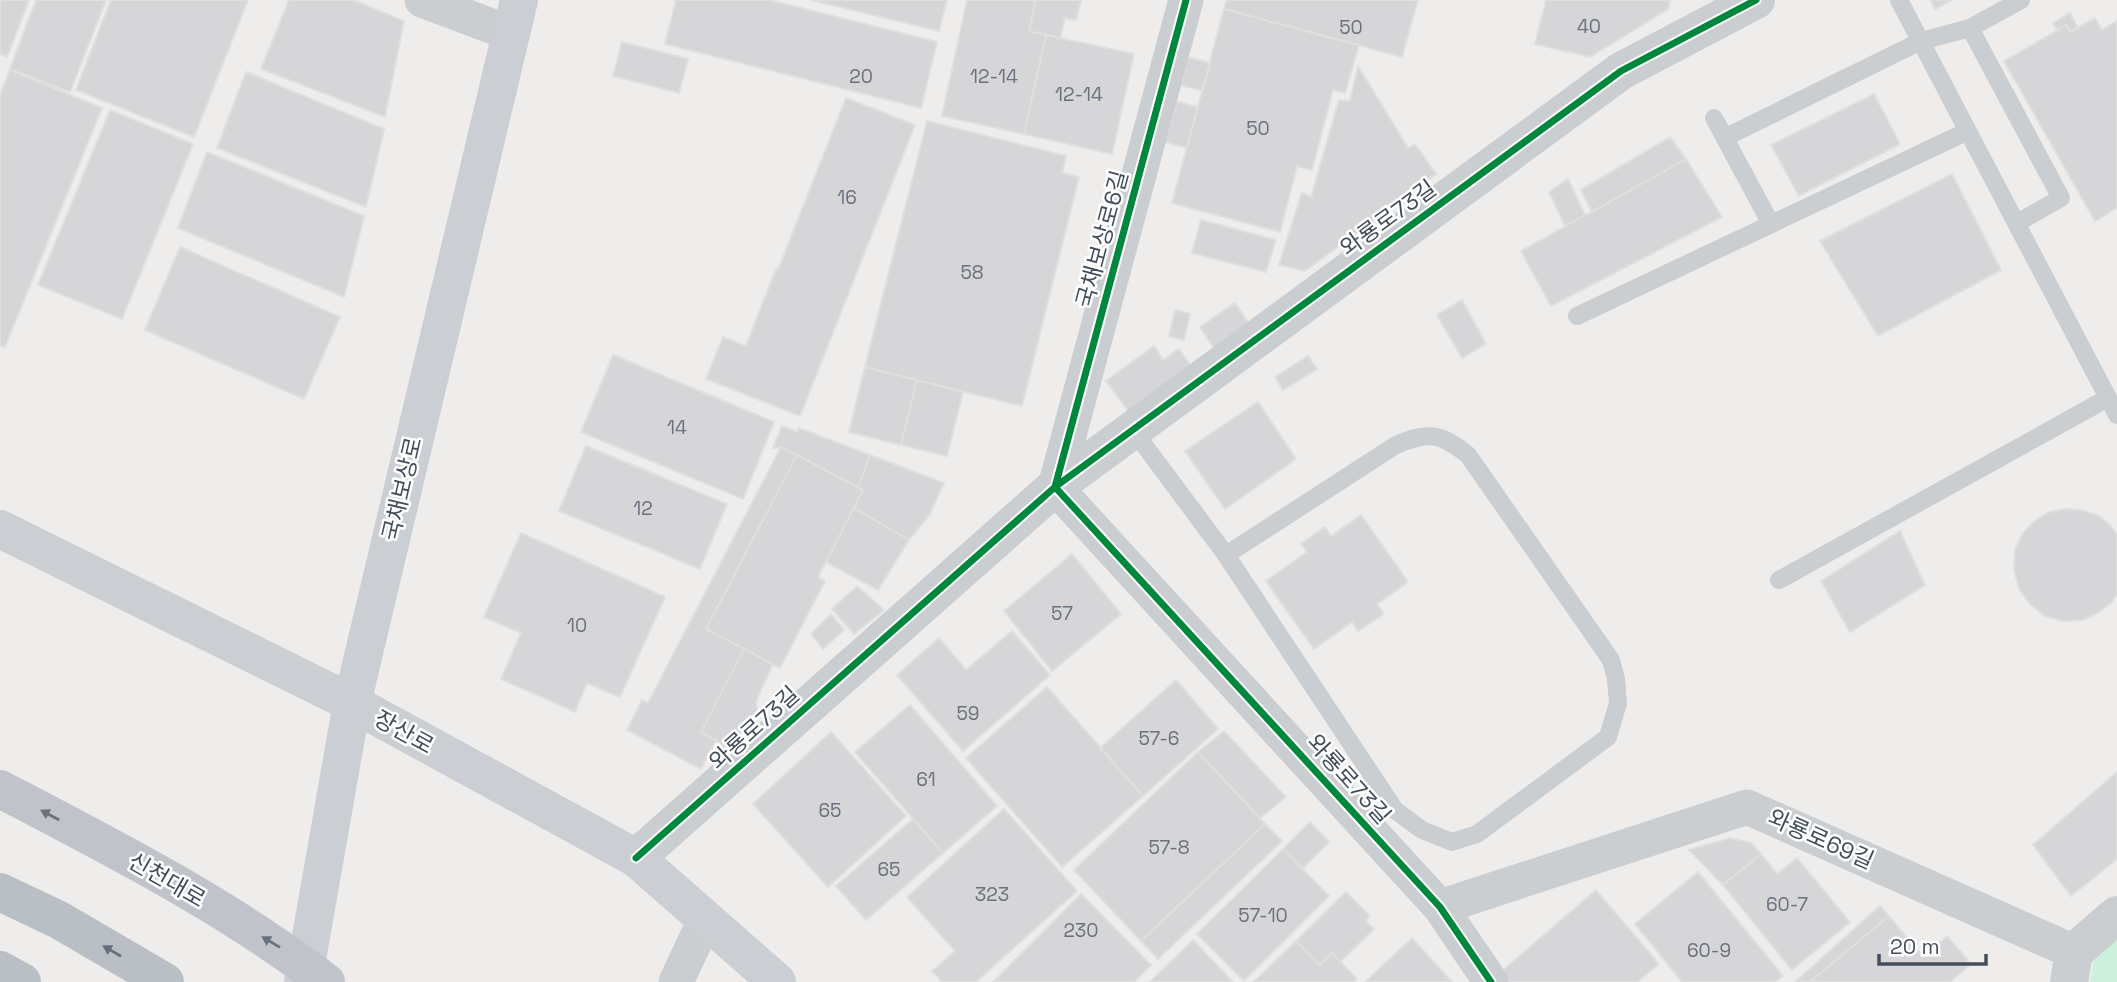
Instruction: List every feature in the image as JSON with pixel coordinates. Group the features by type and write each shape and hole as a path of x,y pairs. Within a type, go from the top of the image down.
{"highway":[{"name":"신천대로","path":"0,789 100,841 279,946 326,982"},
{"path":"0,892 59,920 165,982"}],"main road":[{"name":"국채보상로","path":"303,982 352,703 514,17"},
{"name":"장산로","path":"0,530 352,703 636,858 777,982"}],"street":[{"path":"422,0 514,17"},
{"name":"국채보상로6길","path":"1055,487 1186,0"},
{"name":"와룡로73길","path":"636,858 1055,487 1621,71 1756,0"},
{"name":"와룡로73길","path":"1055,487 1440,907 1491,982"},
{"name":"와룡로69길","path":"1440,907 1747,807 2071,967 2117,915"},
{"path":"676,982 705,920"}],"lane":[{"path":"1899,0 2117,415"},
{"path":"1726,137 1921,41 1970,27 2021,0"},
{"path":"1970,27 2061,198 2017,223"},
{"path":"1714,118 1771,224"},
{"path":"1577,316 1968,131"},
{"path":"1779,580 2108,398"},
{"path":"1133,430 1226,555 1395,810 1422,830 1452,842 1477,834 1608,737 1618,703 1611,660 1468,455 1447,439 1418,436 1396,445 1226,555"}],"green space":[{"path":"2117,936 2117,982 2090,982 2095,954"}],"building":[{"path":"0,0 29,0 7,57 0,54"},
{"path":"36,0 106,0 70,92 10,69"},
{"path":"111,0 248,0 194,137 76,90"},
{"path":"289,0 353,0 404,21 385,117 261,69"},
{"path":"676,0 769,0 937,42 921,108 665,44"},
{"path":"811,0 947,0 939,31"},
{"path":"967,0 1036,0 1029,31 1046,35 1024,134 942,116"},
{"path":"1036,0 1081,0 1076,20 1065,18 1060,38 1029,31"},
{"path":"1227,0 1418,0 1402,57 1224,9"},
{"path":"1546,0 1670,0 1668,9 1590,57 1535,44"},
{"path":"1931,0 1952,0 1935,9"},
{"path":"1224,9 1359,45 1345,93 1333,90 1312,170 1297,166 1280,232 1172,203"},
{"path":"2070,13 2078,28 2070,32 2067,25 2057,30 2053,23"},
{"path":"2095,18 2102,30 2117,21 2117,208 2095,221 2004,61 2067,25 2070,32"},
{"path":"1046,35 1134,54 1112,154 1024,134"},
{"path":"622,42 688,59 679,93 613,76"},
{"path":"1188,57 1210,63 1203,91 1181,85"},
{"path":"1358,66 1408,148 1415,144 1436,174 1305,271 1279,265 1302,192 1311,197 1339,100 1350,101"},
{"path":"10,70 102,108 5,347 0,345 0,95"},
{"path":"246,72 384,129 366,207 217,148"},
{"path":"1874,94 1900,144 1799,196 1771,145"},
{"path":"846,98 915,125 800,416 706,379 723,337 746,346"},
{"path":"1177,102 1198,107 1187,148 1165,142"},
{"path":"110,110 193,144 122,319 38,285"},
{"path":"927,121 1066,156 1062,173 1079,177 1022,406 865,367"},
{"path":"1670,137 1686,159 1592,212 1581,190"},
{"path":"207,152 364,216 344,297 178,228"},
{"path":"1686,159 1722,217 1551,306 1521,251"},
{"path":"1952,174 2001,270 1878,336 1820,241"},
{"path":"1568,179 1585,215 1565,226 1549,192"},
{"path":"1201,220 1276,240 1266,272 1192,253"},
{"path":"180,247 340,317 304,399 145,330"},
{"path":"1462,300 1486,344 1462,358 1437,315"},
{"path":"1235,303 1249,324 1214,348 1200,327"},
{"path":"1175,310 1190,314 1184,340 1169,336"},
{"path":"1154,346 1163,360 1179,349 1192,368 1130,413 1106,381"},
{"path":"613,355 774,422 743,499 581,432"},
{"path":"1308,356 1317,369 1283,390 1275,377"},
{"path":"865,367 917,380 901,445 849,432"},
{"path":"917,380 963,392 947,456 901,445"},
{"path":"1258,402 1296,459 1225,509 1185,451"},
{"path":"782,426 797,432 799,428 870,455 858,487 781,447 773,448"},
{"path":"586,446 727,504 700,569 559,511"},
{"path":"781,447 797,455 706,629 744,649 701,732 716,740 701,769 627,730 642,700 648,703"},
{"path":"797,455 863,490 818,577 825,581 780,668 706,629"},
{"path":"870,455 944,483 930,514 909,540 854,508 863,490 858,487"},
{"path":"854,508 909,540 878,590 826,562"},
{"path":"2065,509 2097,515 2110,525 2117,535 2117,594 2111,603 2098,613 2083,620 2063,621 2045,616 2030,604 2019,589 2014,569 2015,550 2023,533 2049,512"},
{"path":"1361,515 1408,582 1377,604 1384,614 1358,631 1352,622 1314,649 1266,581 1307,552 1301,544 1325,527 1331,536"},
{"path":"1900,531 1925,585 1850,632 1821,581"},
{"path":"521,533 665,597 620,697 587,683 575,712 501,679 521,633 484,617"},
{"path":"1072,554 1121,614 1052,671 1004,611"},
{"path":"857,586 884,610 854,634 832,609"},
{"path":"831,614 844,630 823,649 811,634"},
{"path":"1012,631 1050,675 963,751 897,675 939,638 966,670"},
{"path":"744,649 773,664 756,701 758,718 725,748 701,732"},
{"path":"1176,680 1218,729 1143,796 1100,748"},
{"path":"1047,687 1143,796 1062,867 966,758"},
{"path":"910,705 997,806 943,853 855,752"},
{"path":"1224,731 1286,797 1260,818 1198,752"},
{"path":"831,732 906,816 828,887 753,804"},
{"path":"1198,752 1265,824 1141,941 1074,870"},
{"path":"2117,772 2117,859 2071,896 2033,845"},
{"path":"1004,809 1077,891 976,982 942,982 932,971 955,951 907,897"},
{"path":"913,819 943,853 866,920 836,886"},
{"path":"1310,822 1329,842 1302,869 1283,849"},
{"path":"1265,824 1282,841 1158,959 1141,941"},
{"path":"1730,838 1751,843 1761,854 1723,885 1689,850"},
{"path":"1283,849 1329,896 1244,981 1197,934"},
{"path":"1761,854 1777,874 1797,858 1850,922 1792,970 1723,885"},
{"path":"1698,872 1783,976 1775,982 1682,982 1635,924"},
{"path":"1596,890 1659,964 1637,982 1510,982 1501,972"},
{"path":"1346,892 1370,916 1366,921 1374,929 1340,962 1332,953 1319,965 1296,941"},
{"path":"1081,894 1151,965 1134,982 993,982"},
{"path":"1880,906 1889,916 1810,982 1795,982"},
{"path":"1889,916 1923,957 1947,936 1971,964 1950,982 1810,982"},
{"path":"1412,938 1452,982 1365,982"},
{"path":"1193,940 1233,982 1150,982"},
{"path":"1296,941 1319,965 1332,953 1357,979 1354,982 1254,982"}],"cycle path":[{"path":"1186,0 1055,487 1440,907 1491,982"},
{"path":"636,858 1055,487 1621,71 1756,0"}]}
